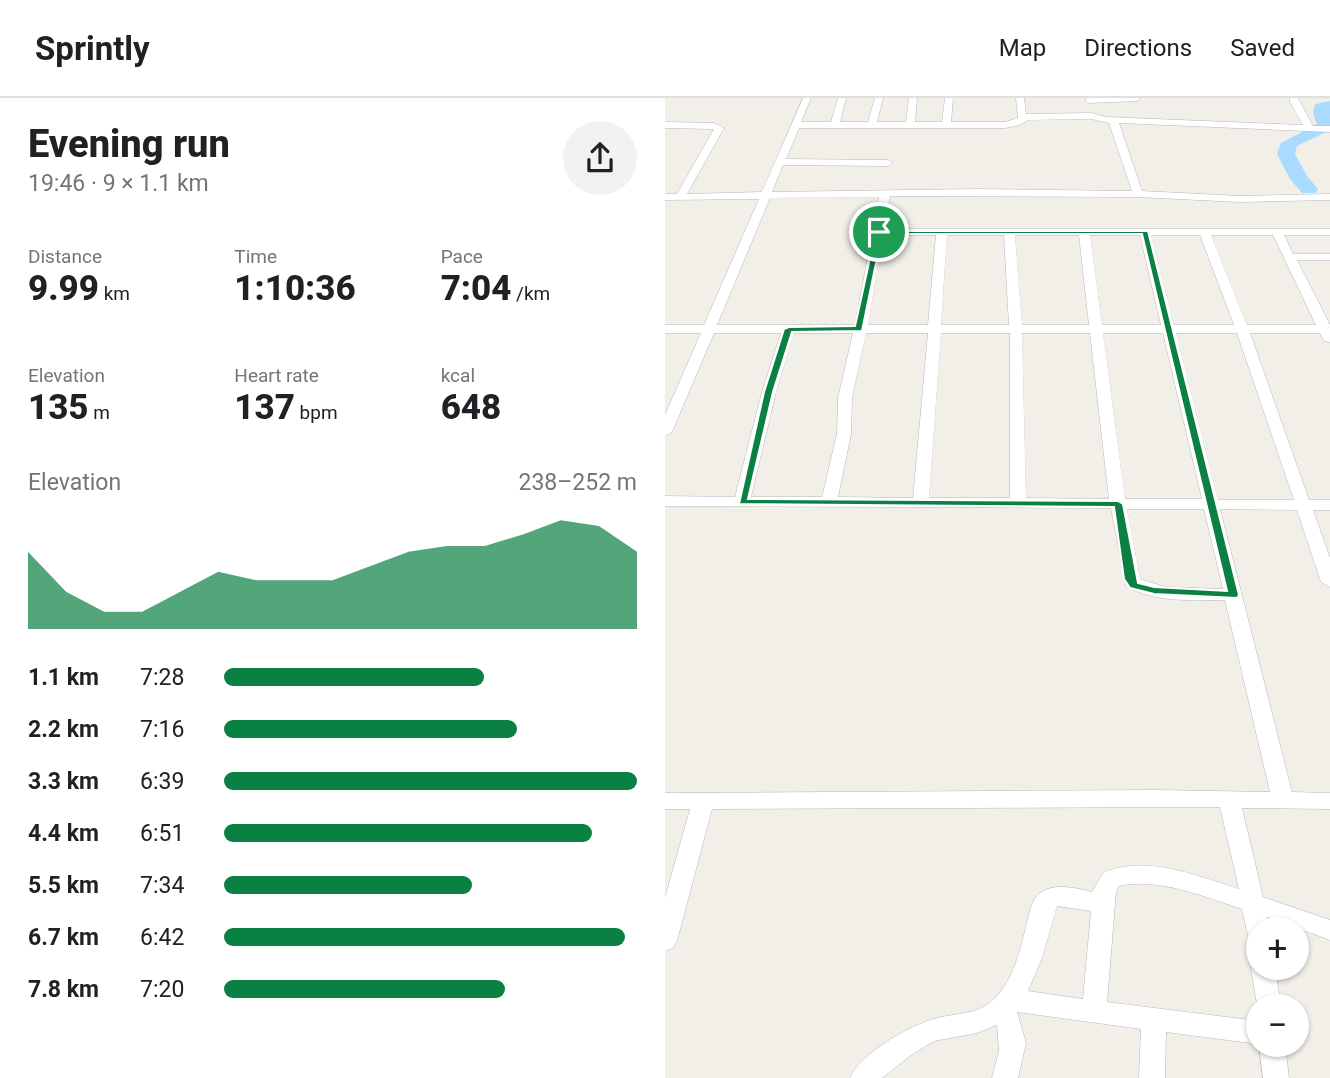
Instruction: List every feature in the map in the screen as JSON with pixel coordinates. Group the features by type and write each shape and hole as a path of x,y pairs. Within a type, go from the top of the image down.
{"street":[{"path":"665,432 807,98"},
{"path":"835,125 842,98"},
{"path":"872,124 879,98"},
{"path":"910,124 913,98"},
{"path":"946,124 949,98"},
{"path":"796,125 1009,125 1017,123 1022,117 1020,98"},
{"path":"1092,116 1088,99 1137,98"},
{"path":"1293,98 1294,104 1313,129"},
{"path":"1022,117 1092,116 1113,120 1330,129"},
{"path":"1113,120 1138,194"},
{"path":"665,125 719,128 680,197"},
{"path":"779,162 888,163"},
{"path":"829,502 844,435 845,398 853,371 885,194"},
{"path":"665,197 1138,194 1240,199 1328,197"},
{"path":"879,232 1330,232"},
{"path":"921,503 937,329 942,232"},
{"path":"1009,232 1016,330 1018,503"},
{"path":"1084,232 1130,579 1134,585 1154,590 1233,595"},
{"path":"1146,232 1283,800"},
{"path":"1204,232 1242,329 1330,582"},
{"path":"1277,232 1287,257 1328,333"},
{"path":"1287,257 1330,257"},
{"path":"1310,302 1330,301"},
{"path":"665,329 1242,329 1328,333"},
{"path":"742,502 769,392 789,329"},
{"path":"665,501 1330,505"},
{"path":"1229,799 1255,917"},
{"path":"665,801 1330,801"},
{"path":"665,941 703,802"},
{"path":"1094,1012 1103,904 1106,884 1112,878 1129,874 1184,882 1330,930"},
{"path":"863,1078 906,1044 926,1032 984,1020 1006,1004 1027,967 1044,904 1048,899 1058,896 1103,904"},
{"path":"1006,1004 1094,1012 1246,1032"},
{"path":"1005,1078 1015,1041 1006,1004"},
{"path":"1152,1078 1154,1021"},
{"path":"1273,1057 1276,1078"}],"waterway":[{"path":"1309,189 1299,179 1286,154 1289,143 1326,126 1321,113 1322,107 1330,106"}],"route":[{"path":"879,232 1146,232 1233,595 1154,590 1134,585 1130,579 1118,504 742,502 769,392 789,329 859,329 879,232"}]}
